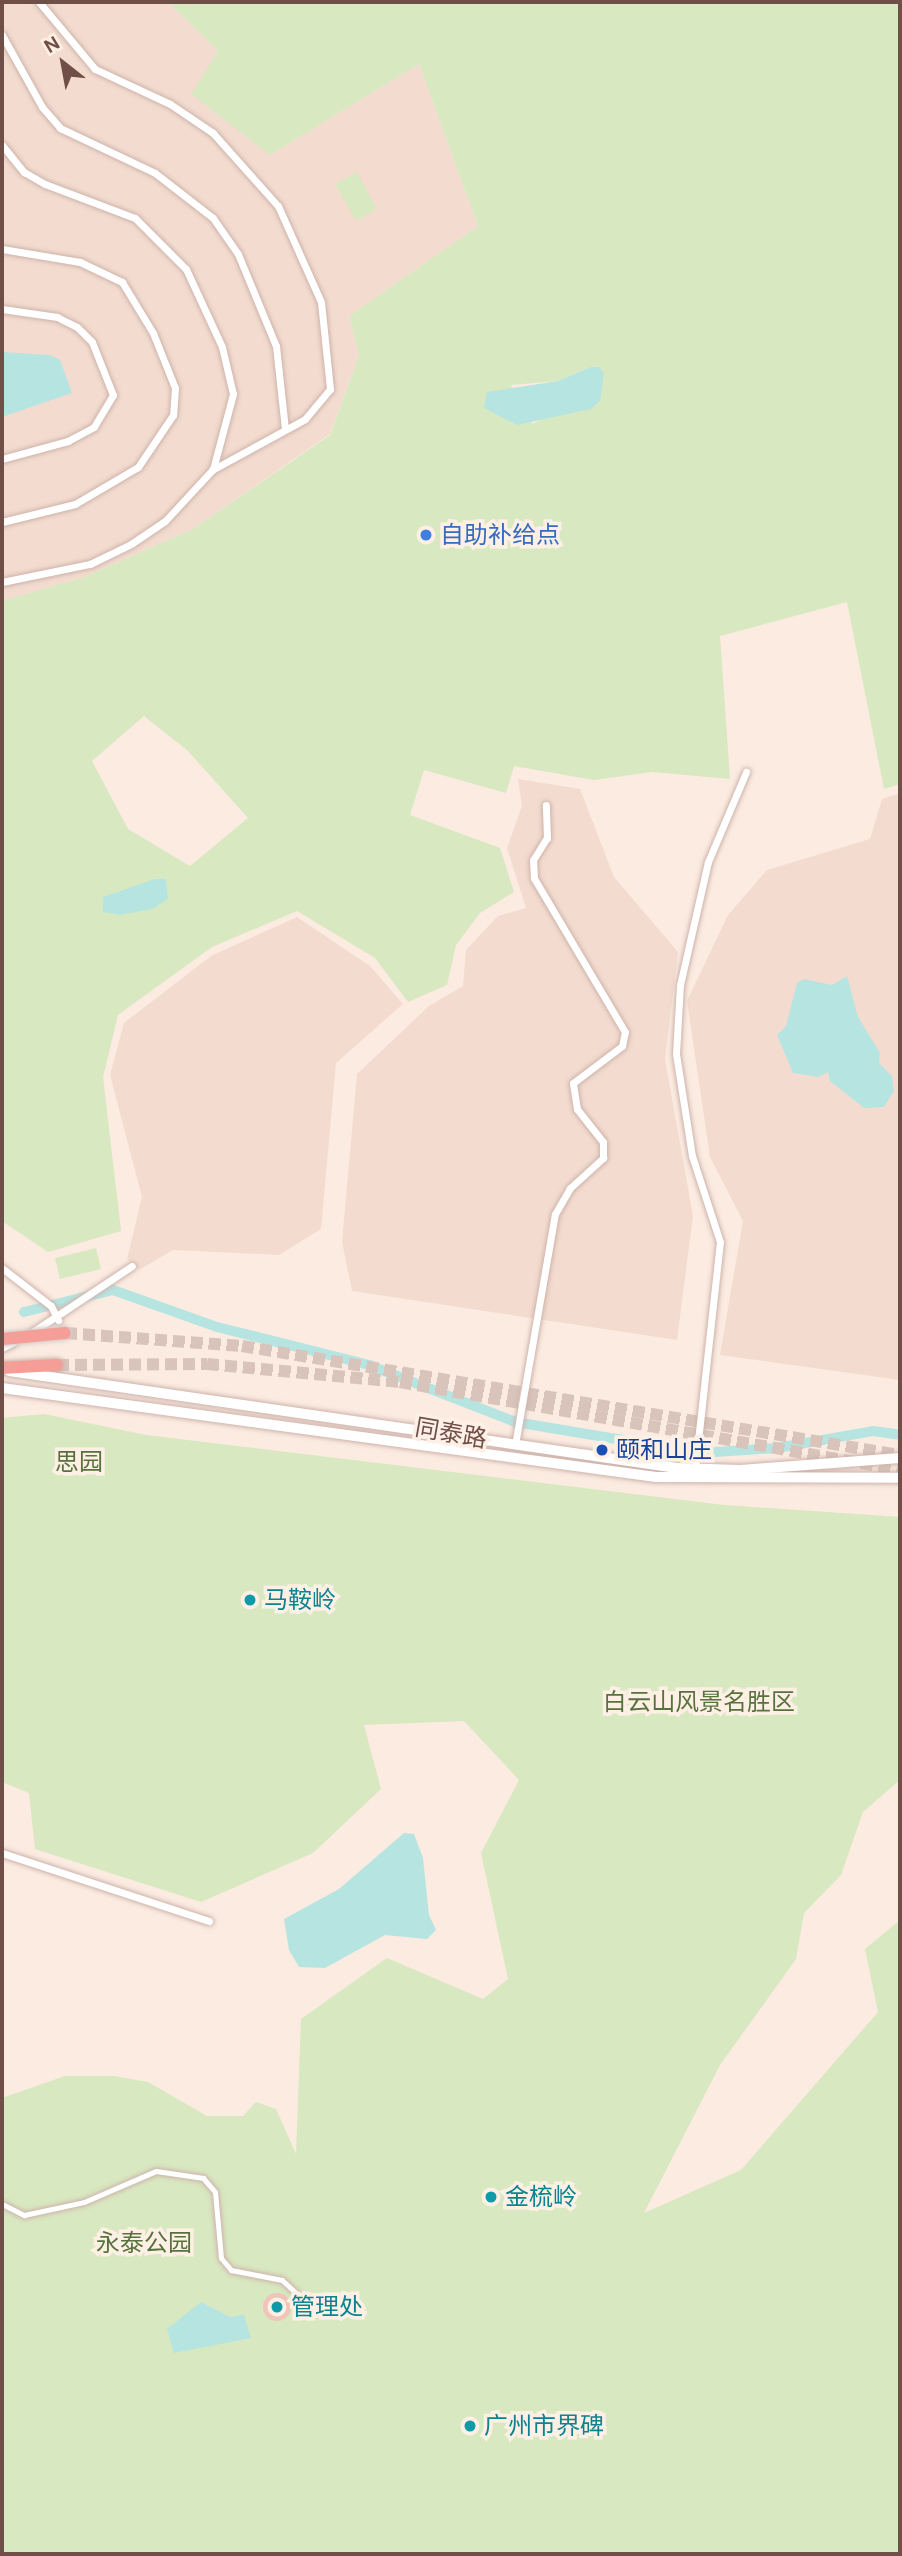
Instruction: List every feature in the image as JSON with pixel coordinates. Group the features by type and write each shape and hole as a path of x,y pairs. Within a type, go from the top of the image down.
{"highway":[{"path":"2,1339 65,1333"},
{"path":"2,1369 57,1365"}],"main road":[{"name":"同泰路","path":"2,1369 514,1445 695,1468 900,1458"},
{"name":"同泰路","path":"2,1388 656,1477 900,1478"}],"street":[{"path":"2,582 90,564 131,544 165,521 212,470 285,429 324,402 330,389 330,348 307,261 278,206 213,133 170,104 95,69 39,2"},
{"path":"2,35 42,107 60,128 155,173 213,218 238,254 275,346 285,429"},
{"path":"2,145 23,172 45,184 135,218 186,269 222,347 233,394 228,428 212,470"},
{"path":"2,249 80,262 122,282 153,333 175,388 173,415 138,467 75,505 2,522"},
{"path":"2,309 57,317 77,327 92,342 113,395 94,427 68,441 2,459"},
{"path":"695,1468 720,1242 692,1156 676,1054 680,985 708,862 746,772"},
{"path":"514,1445 555,1214 570,1188 603,1158 603,1142 577,1109 573,1083 622,1046 625,1032 534,878 533,860 547,838 546,805"},
{"path":"2,1348 58,1320 132,1266"},
{"path":"2,1268 42,1297 51,1306 58,1320"},
{"path":"2,1853 209,1921"},
{"path":"2,2204 24,2216 85,2202 156,2171 203,2178 215,2192 221,2258 231,2270 282,2280 301,2298"}],"shaded area":[{"path":"2,2 168,2 218,51 270,155 419,64 478,226 349,316 359,355 330,434 193,529 84,577 2,601"},
{"path":"518,779 580,789 614,877 678,952 665,1059 693,1216 677,1340 352,1291 342,1242 357,1074 429,1006 463,986 466,950 498,916 526,908 507,848 522,806"},
{"path":"900,793 900,1380 720,1355 743,1221 710,1157 687,1001 728,915 767,870 870,839 882,799"},
{"path":"297,917 370,966 403,1004 336,1063 321,1229 279,1255 173,1250 139,1270 127,1259 142,1197 110,1075 124,1023 211,956"}],"green space":[{"path":"168,2 900,2 900,784 884,789 847,602 720,636 730,779 652,772 594,780 514,766 506,793 424,770 410,815 500,848 514,892 480,913 456,945 447,985 408,1002 375,958 297,911 212,947 118,1015 103,1077 121,1231 48,1252 2,1221 2,601 84,577 193,529 330,435 359,355 349,316 478,226 419,64 270,155 191,94 218,51","holes":["591,367 568,414 551,415 532,424 511,385 558,381","144,716 188,751 248,818 190,866 128,829 92,761"]},
{"path":"357,172 377,209 356,221 335,184"},
{"path":"96,1248 101,1269 60,1279 55,1258"},
{"name":"白云山风景名胜区","path":"44,1414 146,1435 724,1505 900,1517 900,1780 863,1812 841,1875 804,1913 796,1959 720,2065 644,2213 741,2170 878,2012 865,1949 900,1920 900,2554 2,2554 2,2098 65,2076 114,2076 148,2082 207,2116 243,2116 256,2102 276,2109 296,2154 301,2019 387,1958 483,1999 508,1979 481,1853 519,1780 464,1721 364,1725 381,1789 313,1853 201,1902 35,1849 29,1793 2,1782 2,1418"}],"water":[{"path":"2,352 50,355 60,360 72,393 2,417"},
{"path":"591,367 599,367 604,373 600,401 591,409 517,425 484,408 487,392 558,381"},
{"path":"155,879 166,879 168,899 152,909 120,915 103,912 103,897"},
{"path":"847,976 858,1017 880,1053 879,1063 892,1076 894,1091 884,1107 864,1108 830,1081 828,1072 818,1077 793,1073 777,1035 786,1026 797,983 804,979 832,985"},
{"path":"404,1833 414,1834 423,1858 429,1915 436,1930 427,1939 385,1935 325,1968 299,1967 289,1950 284,1919 339,1889"},
{"path":"201,2302 230,2317 244,2315 251,2338 174,2353 167,2329"}],"building":[{"name":"管理处","path":"277,2293 287,2297 291,2307 287,2317 277,2321 267,2317 263,2307 267,2297"}],"waterway":[{"path":"24,1312 113,1290 217,1327 369,1365 515,1422 701,1453 777,1448 873,1431 900,1435"}],"tunnel":[{"path":"65,1333 242,1346 900,1455"},
{"path":"57,1365 207,1364 400,1382 900,1470"}],"place":[{"name":"自助补给点","path":"426,535"},
{"name":"颐和山庄","path":"602,1450"},
{"name":"马鞍岭","path":"250,1600"},
{"name":"金梳岭","path":"491,2197"},
{"name":"管理处","path":"277,2307"},
{"name":"广州市界碑","path":"470,2426"}],"park label":[{"name":"思园","path":"79,1462"},
{"name":"永泰公园","path":"144,2243"}]}
